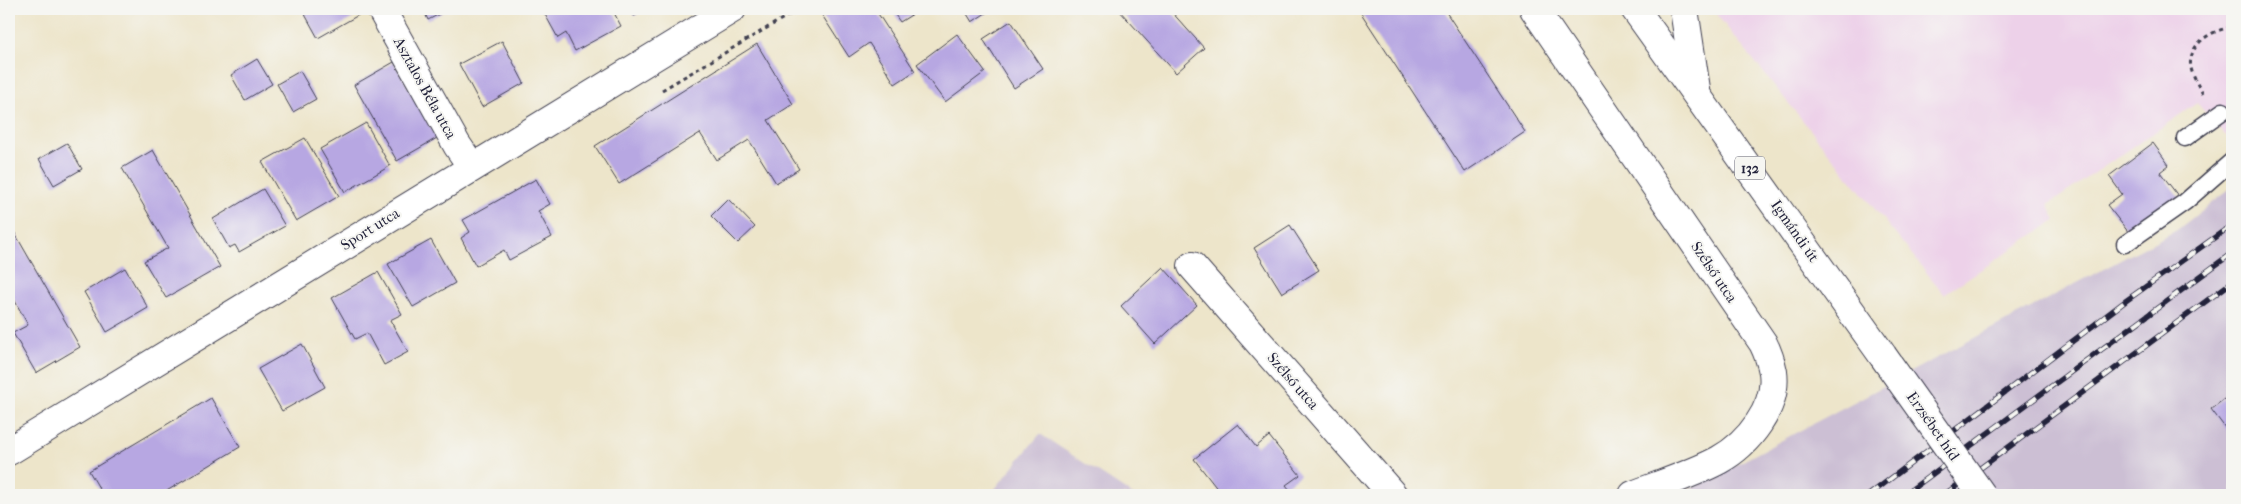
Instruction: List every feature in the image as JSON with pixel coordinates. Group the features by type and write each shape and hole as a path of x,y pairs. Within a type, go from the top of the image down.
{"street":[{"name":"Asztalos Béla utca","path":"381,9 457,145 472,167"},
{"name":"Sport utca","path":"9,451 732,9"},
{"name":"Szélső utca","path":"1534,9 1763,343 1769,356 1773,374 1773,388 1767,406 1749,437 1719,460 1633,495"},
{"name":"Igmándi út","path":"1635,9 1884,356"},
{"path":"1684,9 1696,93"},
{"name":"Szélső utca","path":"1192,266 1393,495"},
{"name":"Erzsébet híd","path":"1884,356 1982,495"}],"lane":[{"path":"2186,138 2221,110"},
{"path":"2125,244 2185,202 2232,161"}],"path":[{"path":"2221,110 2197,83 2190,59 2195,48 2203,39 2218,29 2232,27"}],"shaded area":[{"path":"1712,9 2232,9 2232,143 2197,103 2048,205 2056,220 1944,294"},
{"path":"2232,187 2232,495 1679,495 2177,230"},
{"path":"1040,434 1133,495 990,495"}],"building":[{"path":"302,9 360,9 362,13 318,38"},
{"path":"423,9 449,9 428,20"},
{"path":"542,9 612,9 621,26 575,51 566,33 558,38"},
{"path":"630,9 647,9 634,16"},
{"path":"824,9 875,9 915,71 895,84 869,43 849,57 820,12"},
{"path":"891,9 921,9 900,22"},
{"path":"964,9 992,9 972,22"},
{"path":"1118,9 1169,9 1204,48 1176,73"},
{"path":"1368,9 1444,9 1525,132 1465,172 1361,13"},
{"path":"1011,21 1043,69 1014,88 983,39"},
{"path":"957,34 985,72 945,102 917,64"},
{"path":"502,41 524,83 482,107 459,64"},
{"path":"757,44 793,104 768,120 799,169 776,183 749,140 717,160 700,133 619,184 595,146"},
{"path":"257,59 272,84 245,100 231,75"},
{"path":"394,62 437,138 397,161 354,85"},
{"path":"300,71 316,99 293,112 277,84"},
{"path":"366,123 390,166 345,192 320,149"},
{"path":"305,138 339,196 296,221 262,162"},
{"path":"67,143 82,169 54,185 39,159"},
{"path":"2153,143 2169,165 2160,172 2182,201 2133,238 2107,205 2122,194 2109,176"},
{"path":"153,150 220,267 166,298 144,261 168,248 122,168"},
{"path":"536,179 550,204 538,211 552,237 509,260 504,250 476,266 461,238 470,232 463,220"},
{"path":"263,189 285,226 239,252 235,245 229,248 213,219"},
{"path":"728,199 755,227 738,243 711,216"},
{"path":"9,223 80,347 36,373 13,333 28,325 9,290"},
{"path":"1290,225 1319,270 1282,293 1254,248"},
{"path":"431,240 455,283 413,307 388,264"},
{"path":"1163,267 1197,305 1155,344 1121,306"},
{"path":"125,268 148,308 107,332 84,292"},
{"path":"378,272 402,314 390,320 408,352 384,365 367,333 355,339 332,298"},
{"path":"302,344 325,387 282,411 258,369"},
{"path":"2232,393 2232,437 2211,409"},
{"path":"211,398 240,447 160,495 103,495 89,471"},
{"path":"1238,424 1256,447 1269,436 1300,475 1286,485 1294,495 1222,495 1194,459"}],"railway":[{"path":"1869,495 2127,300 2232,225"},
{"path":"1904,495 2232,253"},
{"path":"1944,495 2232,282"}]}
